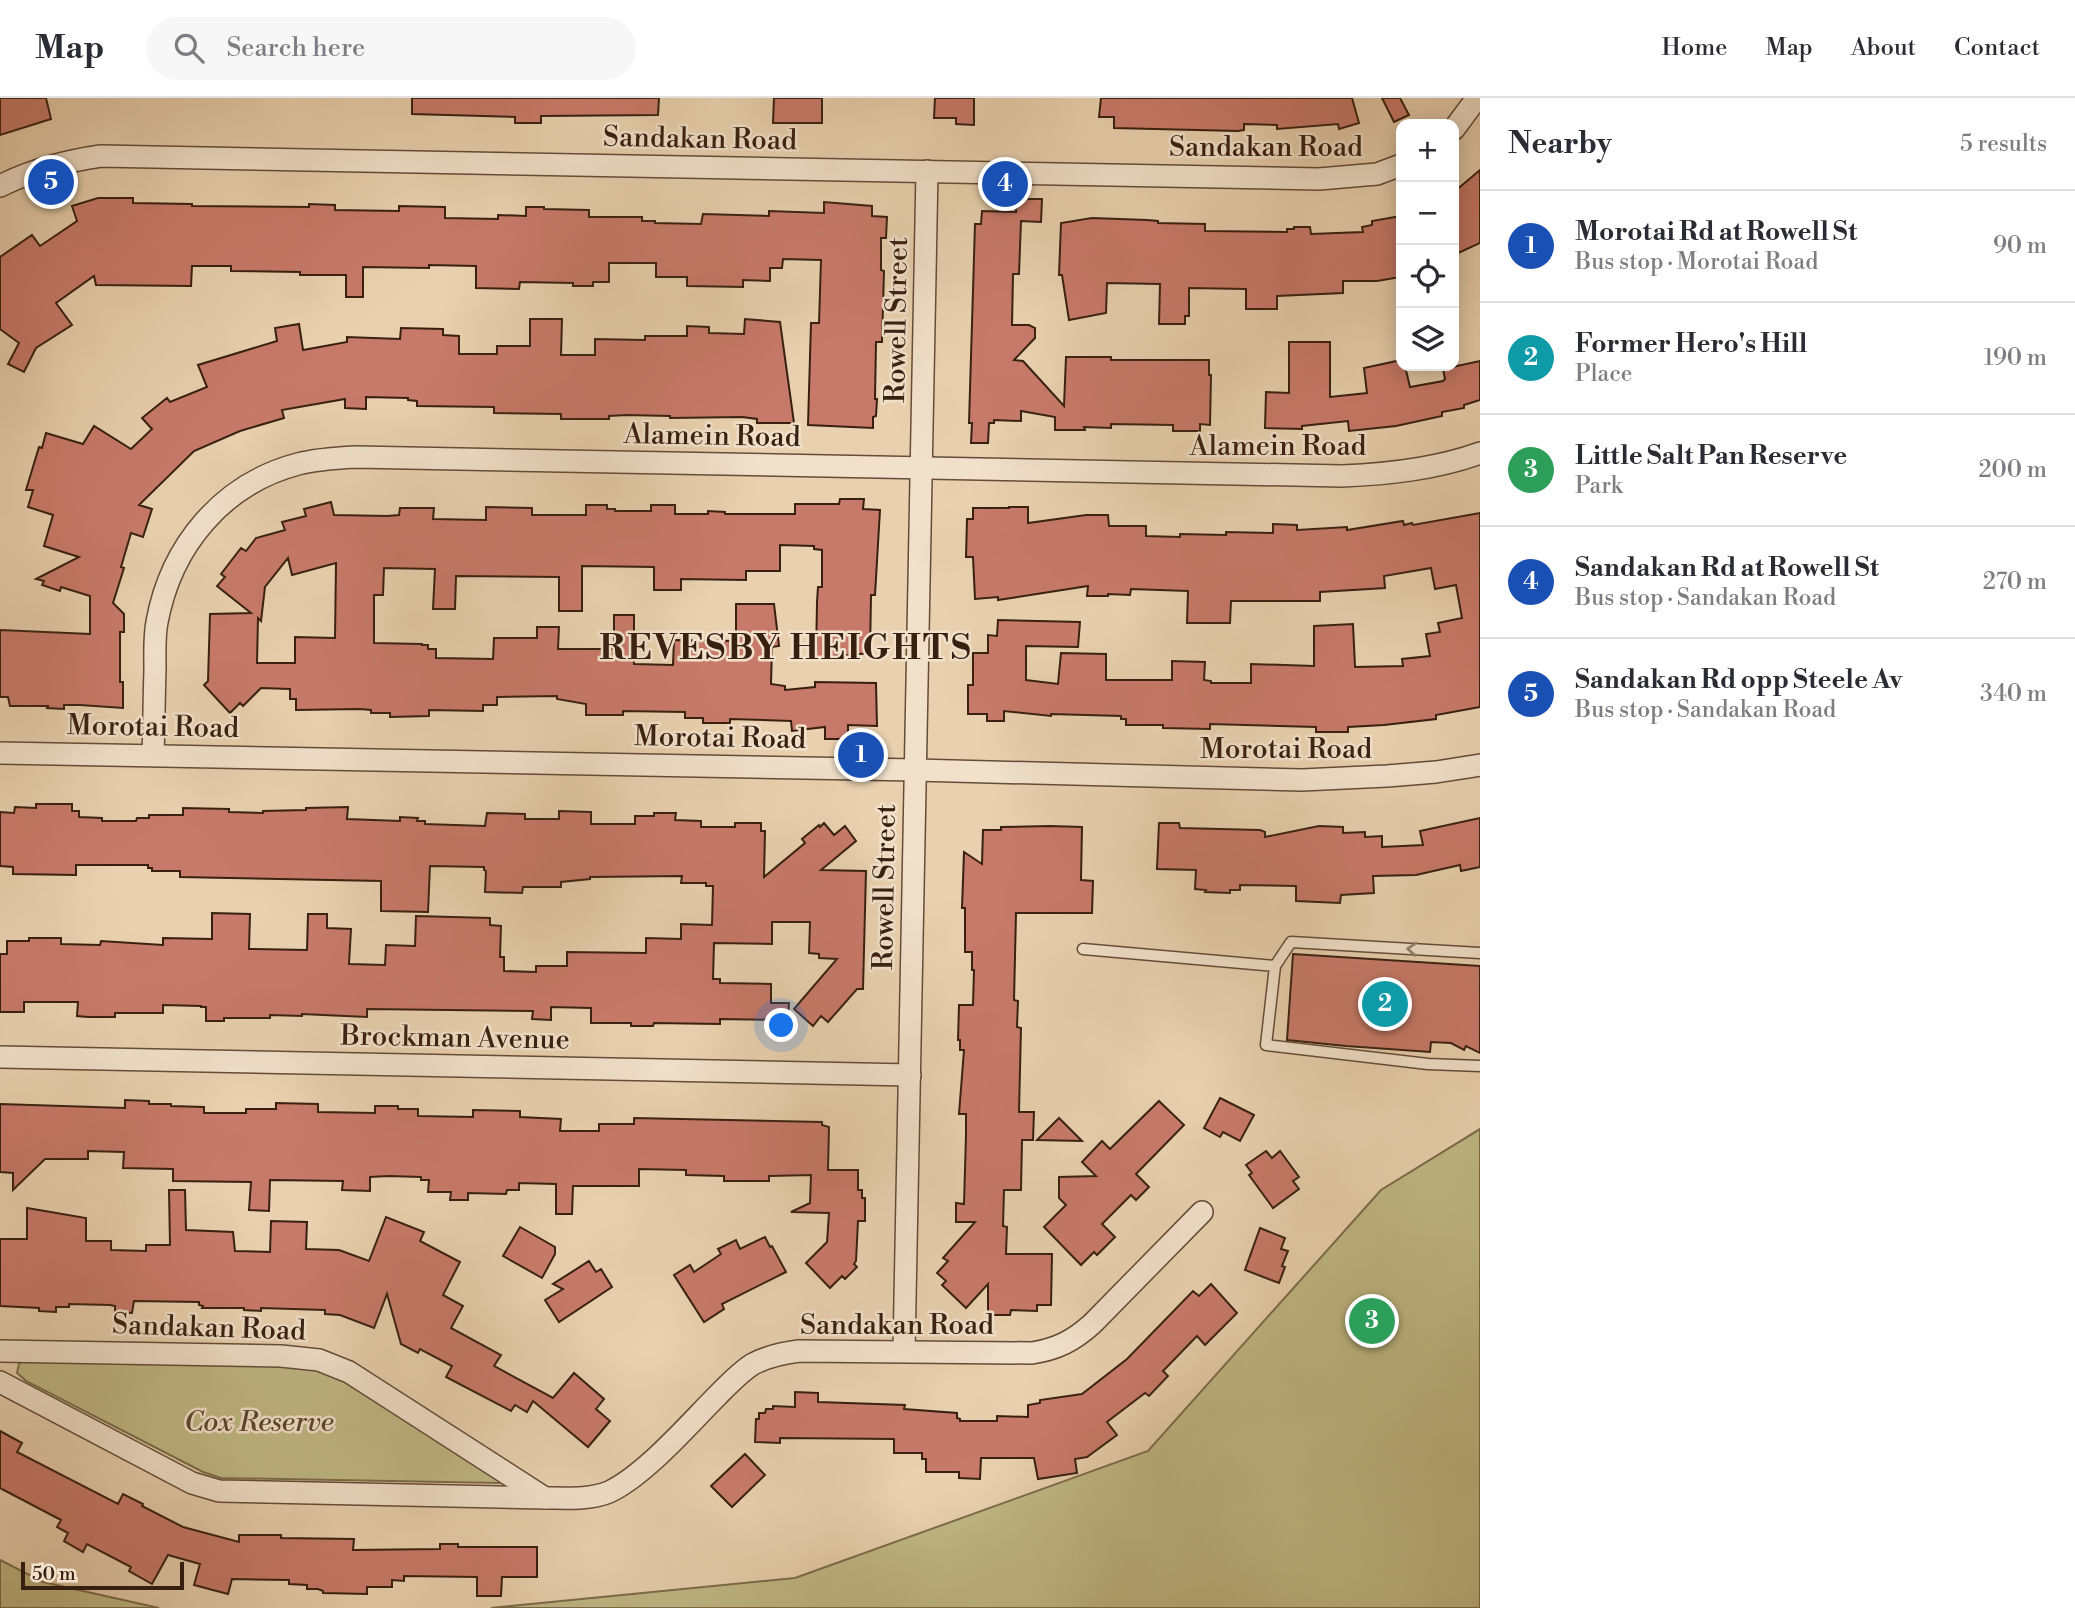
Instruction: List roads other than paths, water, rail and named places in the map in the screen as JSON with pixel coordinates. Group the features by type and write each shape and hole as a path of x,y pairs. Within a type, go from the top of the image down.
{"street":[{"path":"1459,122 1477,98"},
{"name":"Sandakan Road","path":"0,186 44,168 101,156 1319,178 1377,174 1396,167"},
{"name":"Rowell Street","path":"904,1351 927,171"},
{"name":"Alamein Road","path":"153,755 156,625 174,565 210,514 236,493 268,474 298,464 327,458 356,457 1342,476 1424,468 1480,453"},
{"name":"Morotai Road","path":"0,753 1302,780 1436,772 1480,765"},
{"name":"Brockman Avenue","path":"0,1057 909,1075"},
{"name":"Sandakan Road","path":"0,1382 207,1489 235,1493 545,1498 589,1496 607,1493 623,1483 662,1450 739,1375 766,1358 799,1351 1013,1354 1063,1346 1092,1324 1202,1212"},
{"name":"Sandakan Road","path":"0,1351 281,1356 318,1360 359,1378 545,1498"}],"lane":[{"path":"1480,953 1291,942 1275,966 1266,1045 1428,1065 1480,1066"},
{"path":"1083,949 1275,966"}],"place":[{"name":"Sandakan Rd opp Steele Av","path":"51,182"},
{"name":"Sandakan Rd at Rowell St","path":"1005,184"},
{"name":"Morotai Rd at Rowell St","path":"861,755"},
{"name":"Former Hero's Hill","path":"1385,1004"},
{"name":"Little Salt Pan Reserve","path":"1372,1321"}],"district":[{"name":"REVESBY HEIGHTS","path":"786,648"}],"park label":[{"name":"Cox Reserve","path":"259,1422"}]}
